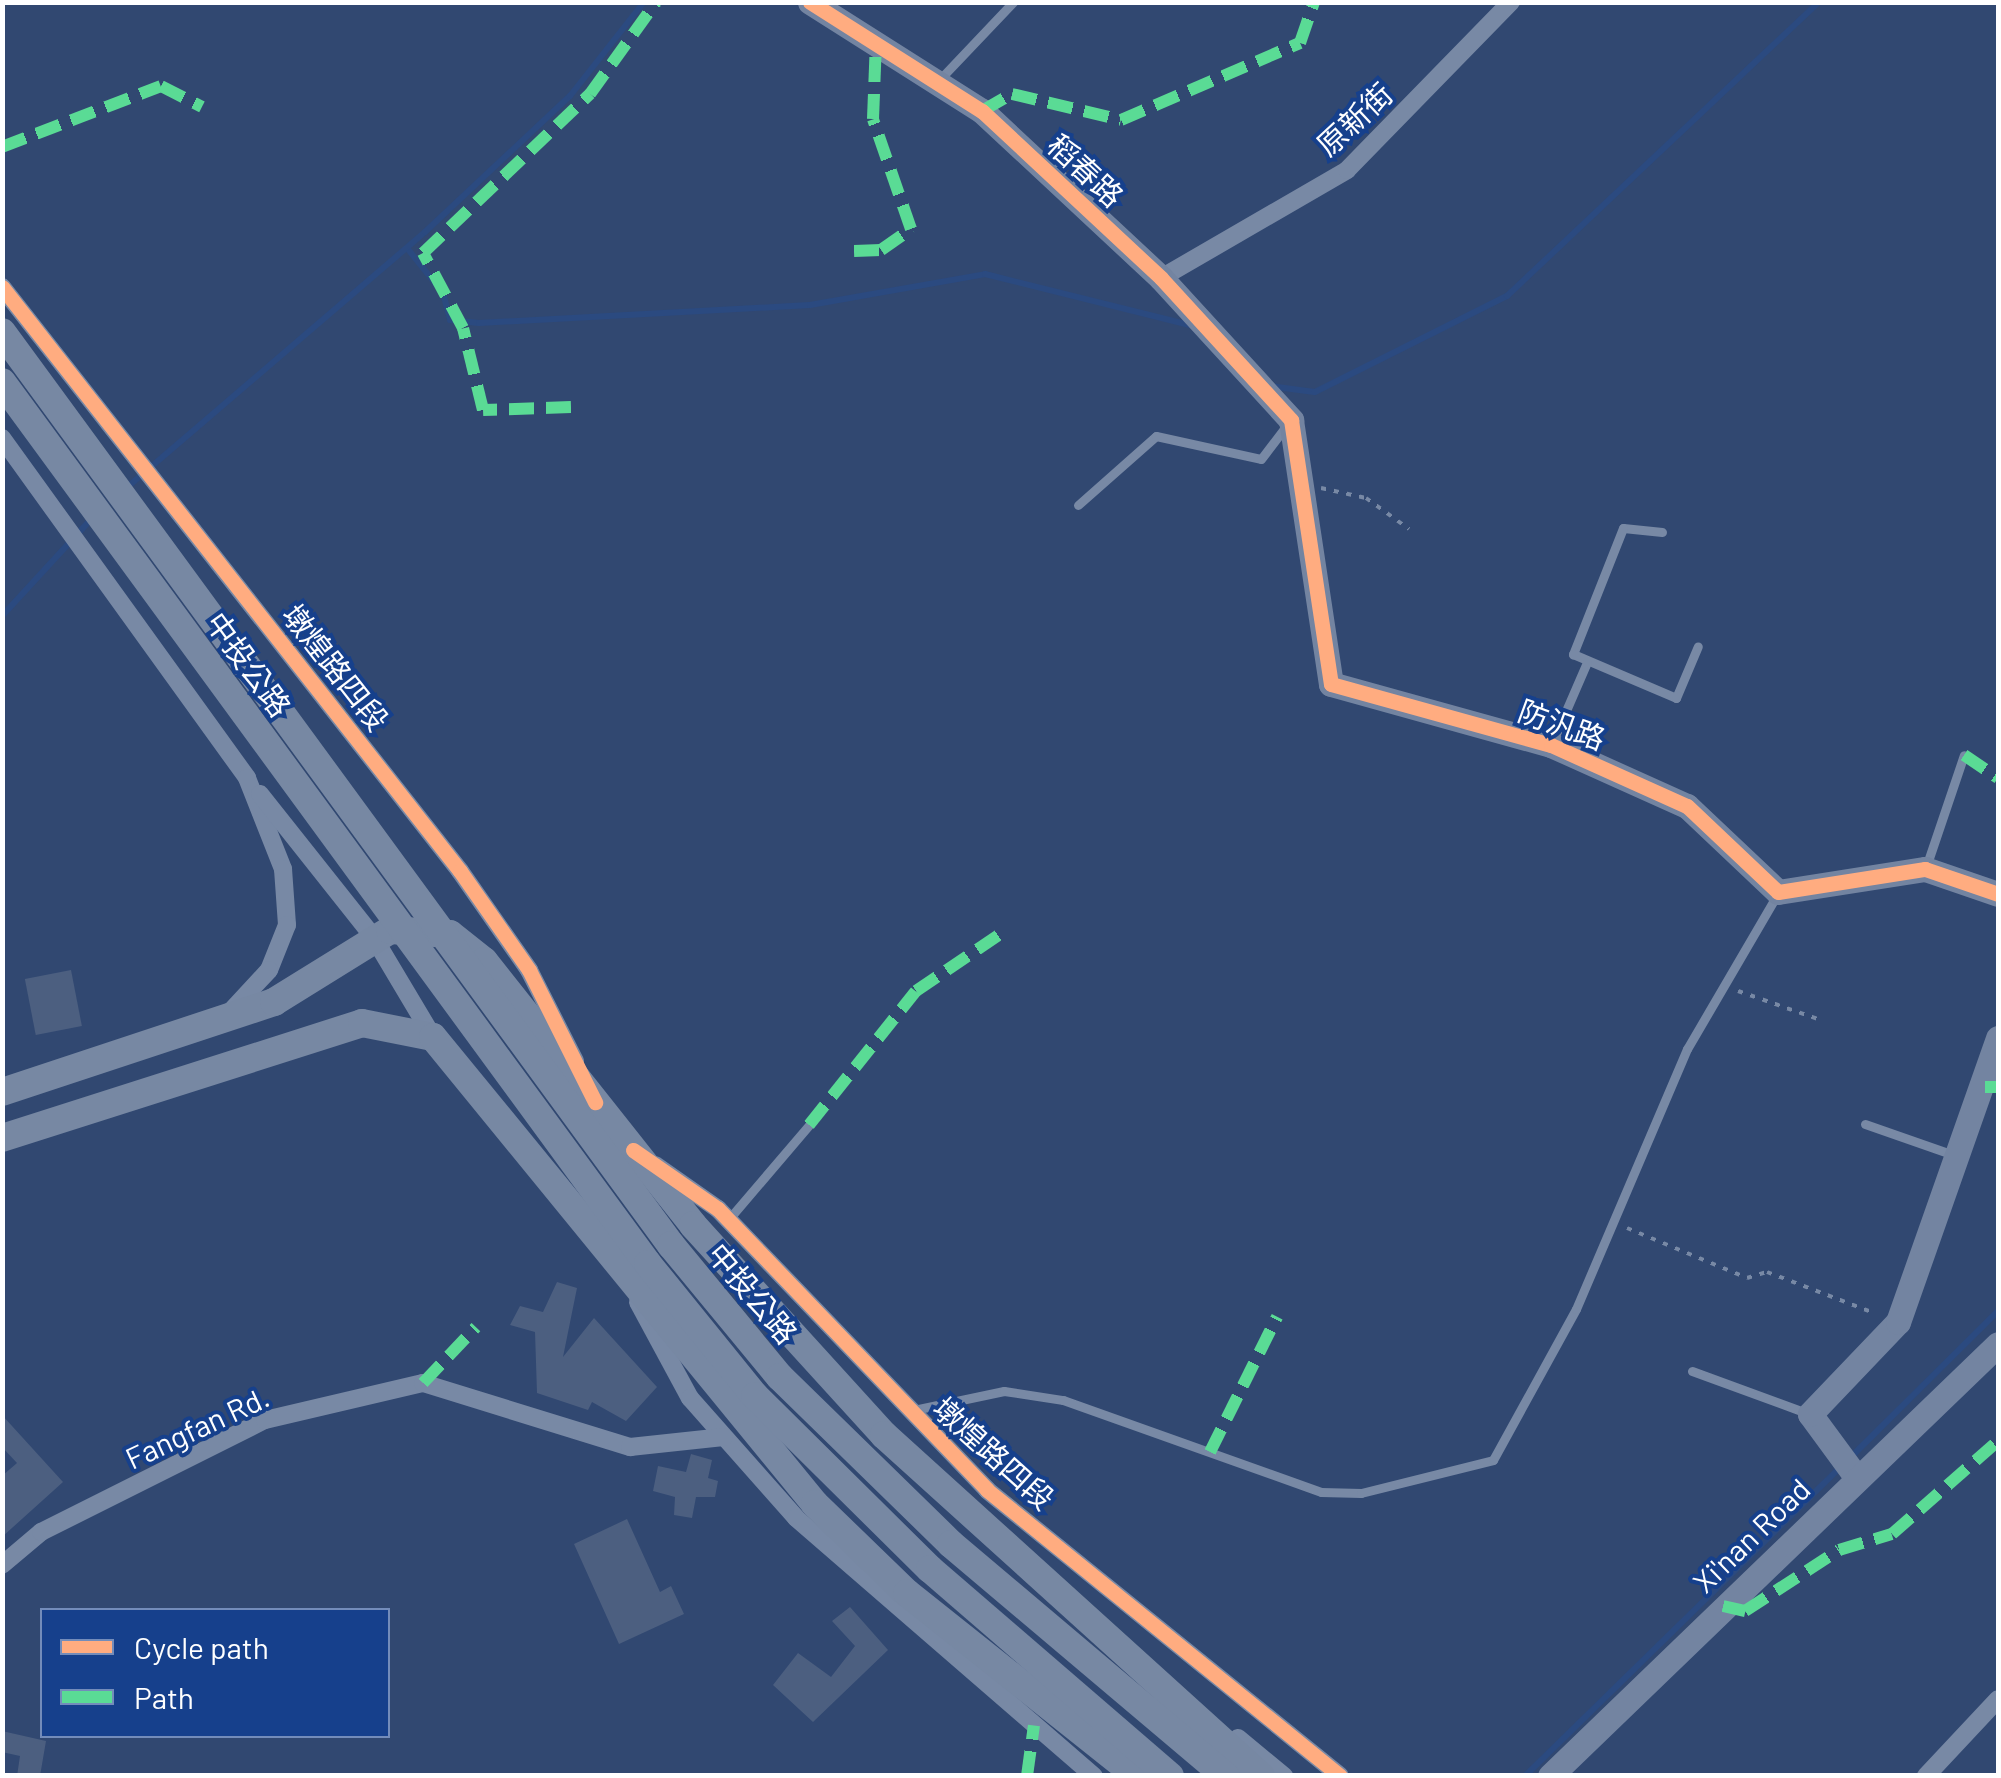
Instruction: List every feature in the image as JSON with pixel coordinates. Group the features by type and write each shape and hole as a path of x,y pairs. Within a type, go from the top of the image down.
{"main road":[{"name":"中投公路","path":"2,332 671,1245 780,1377 950,1544 1226,1776"},
{"name":"中投公路","path":"2,382 648,1264 756,1396 930,1569 1170,1776"},
{"path":"2,1092 220,1021 295,992 374,938 429,926 468,946 633,1150 884,1435 1130,1652 1261,1776"},
{"path":"2,1138 362,1023 433,1037 626,1280 815,1504 1070,1728 1137,1776"}],"street":[{"name":"稻春路","path":"810,2 941,78 1161,278 1290,420"},
{"name":"原新街","path":"1161,278 1347,170 1511,2"},
{"name":"墩煌路四段","path":"2,286 78,390 460,870 529,970 595,1102"},
{"path":"78,390 4,440 247,778 374,938 433,1037"},
{"name":"防汎路","path":"1290,420 1330,684 1550,745 1687,806 1778,892"},
{"path":"220,1021 269,970 287,924 283,870 247,778"},
{"path":"1778,892 1925,870 1998,894"},
{"path":"1857,1478 1810,1414 1898,1322 1962,1158 1998,1038"},
{"name":"墩煌路四段","path":"633,1150 728,1220 906,1412 987,1490 1340,1776"},
{"path":"626,1280 690,1398 723,1438 824,1544 1094,1776"},
{"name":"Xi'nan Road","path":"1550,1776 1998,1344"},
{"name":"Fangfan Rd.","path":"2,1564 41,1532 265,1420 423,1383 630,1447 723,1438"},
{"path":"1130,1652 1284,1776"},
{"path":"1926,1776 1998,1699"},
{"path":"1070,1728 1127,1776"}],"lane":[{"path":"941,78 1014,2"},
{"path":"1078,506 1156,436 1261,459 1290,420"},
{"path":"1662,532 1623,528 1573,654 1676,698 1698,646"},
{"path":"1550,745 1588,662"},
{"path":"1925,870 1964,755"},
{"path":"906,1412 1004,1391 1063,1400 1321,1492 1361,1493 1493,1460 1614,1222 1724,986 1778,892"},
{"path":"728,1220 809,1124"},
{"path":"1865,1124 1962,1158"},
{"path":"1692,1371 1810,1414"}],"path":[{"path":"1302,484 1366,498 1409,529"},
{"path":"1724,986 1818,1019"},
{"path":"1614,1222 1747,1278 1767,1272 1898,1322"}],"building":[{"path":"71,970 82,1026 36,1035 25,979"},
{"path":"557,1282 577,1288 563,1357 594,1318 657,1387 626,1421 592,1402 588,1410 537,1393 535,1332 510,1325 520,1306 543,1312"},
{"path":"2,1415 63,1482 2,1537 2,1476 17,1463 2,1447"},
{"path":"691,1454 712,1460 708,1478 718,1481 715,1497 696,1497 692,1518 674,1515 675,1497 653,1491 658,1466 686,1472"},
{"path":"627,1519 660,1592 671,1586 684,1614 619,1644 574,1544"},
{"path":"850,1607 888,1650 813,1722 773,1685 798,1653 831,1677 855,1646 832,1621"},
{"path":"2,1731 46,1741 40,1776 17,1776 20,1756 2,1752"}],"waterway":[{"path":"124,490 425,232 570,96 644,2"},
{"path":"1269,386 1315,392 1507,296 1819,2"},
{"path":"407,248 443,293 450,320 479,323 810,305 985,274 1193,326"},
{"path":"2,616 92,518"},
{"path":"1851,1457 1998,1311"},
{"path":"1525,1776 1842,1466"}],"marked path":[{"path":"571,407 483,410 463,328 423,253 590,94 656,2"},
{"path":"982,111 1012,94 1121,120 1300,43 1314,2"},
{"path":"854,251 881,250 911,229 873,119 876,41"},
{"path":"2,147 161,86 202,107"},
{"path":"1964,755 1998,778"},
{"path":"809,1125 916,991 1003,932"},
{"path":"1985,1087 1998,1087"},
{"path":"1210,1452 1277,1317"},
{"path":"423,1383 476,1327"},
{"path":"1723,1606 1745,1611 1839,1550 1892,1534 1998,1441"},
{"path":"1027,1776 1034,1725"}],"cycle path":[{"path":"810,2 982,111 1161,278 1291,420 1331,684 1551,745 1687,806 1778,892 1925,869 1998,894"},
{"path":"2,287 460,871 529,970 595,1102"},
{"path":"633,1150 718,1209 987,1490 1340,1776"}]}
